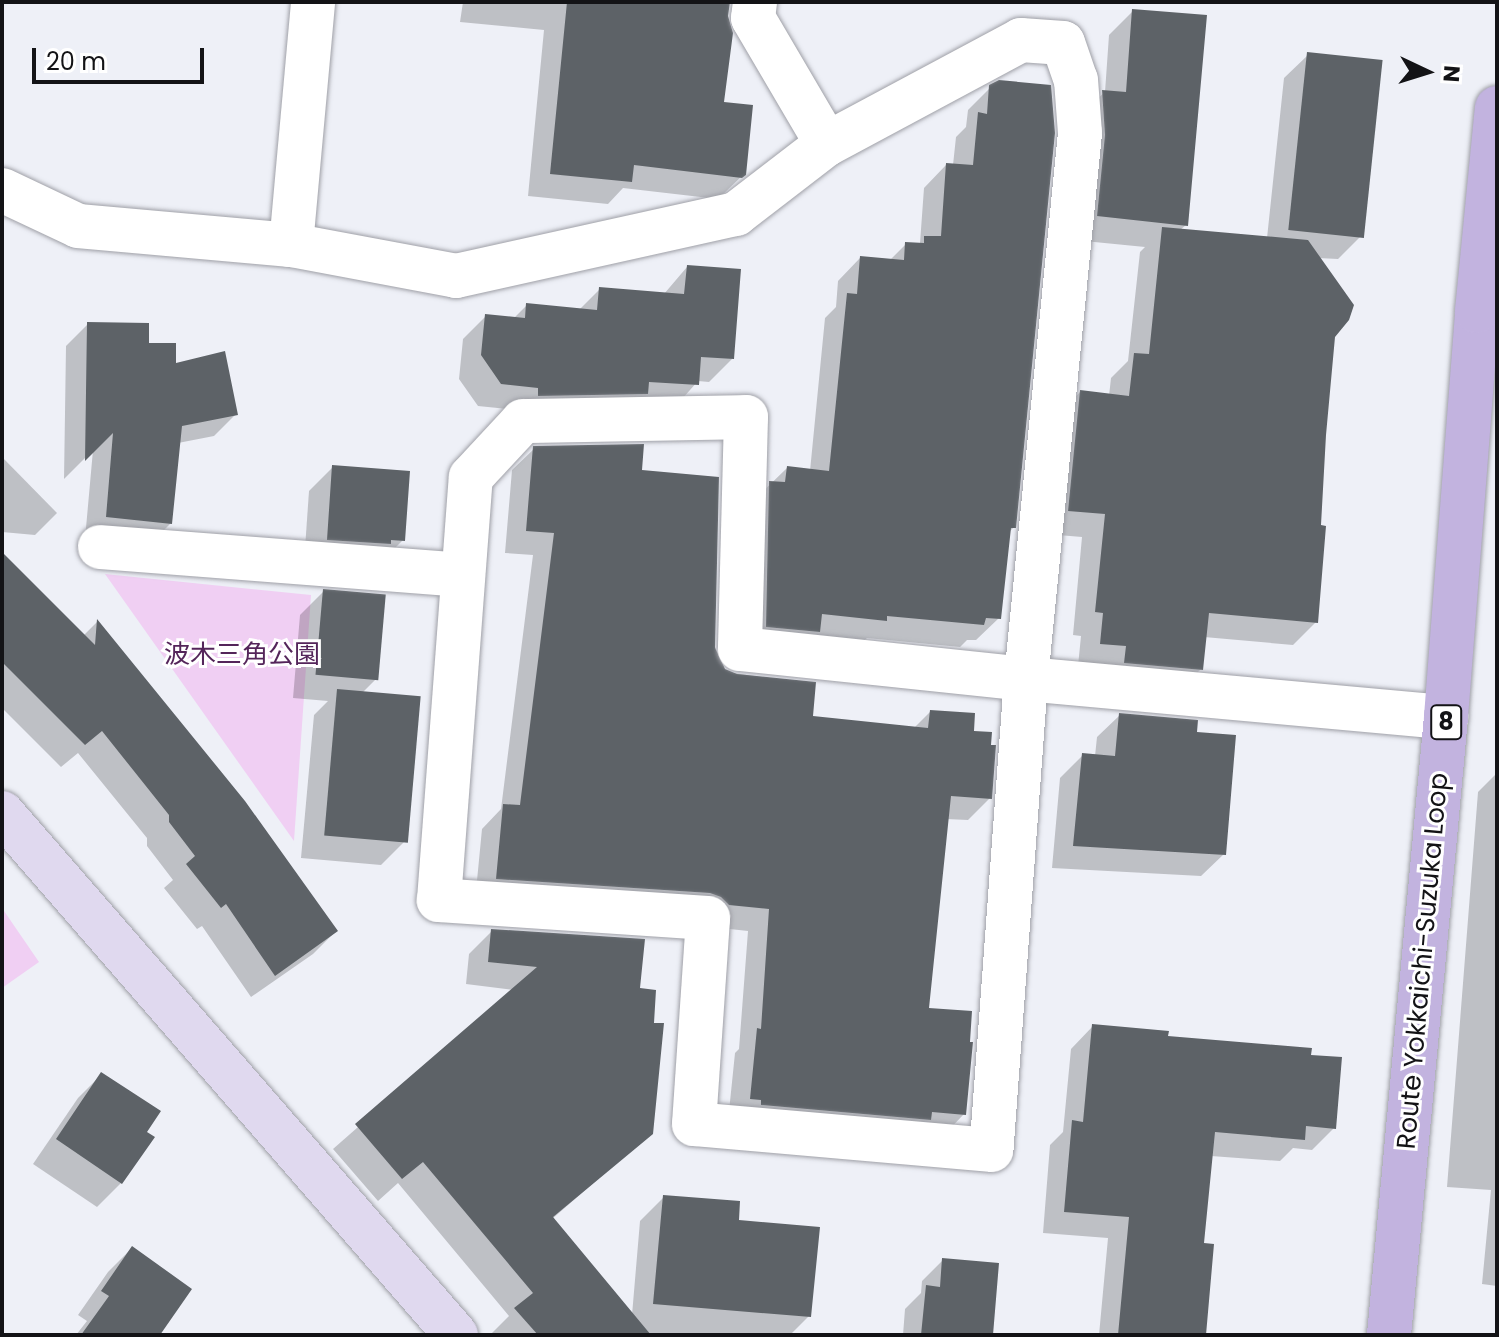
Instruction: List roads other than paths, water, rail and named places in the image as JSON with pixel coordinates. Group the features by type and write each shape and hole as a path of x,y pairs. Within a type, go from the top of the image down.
{"main road":[{"name":"Route Yokkaichi-Suzuka Loop","path":"1389,1335 1446,717 1477,311 1497,108"}],"street":[{"path":"291,245 313,2"},
{"path":"755,2 753,18 827,144"},
{"path":"2,190 78,226 291,245 456,276 736,214 827,144 1021,40 1063,43 1076,80 1080,133 1026,679 991,1150 694,1124 708,918 439,900 461,575 471,477 523,421 746,417 740,649 1026,679 1446,717"},
{"path":"100,547 461,575"},
{"path":"2,813 456,1335"}],"park label":[{"name":"波木三角公園","path":"242,655"}]}
